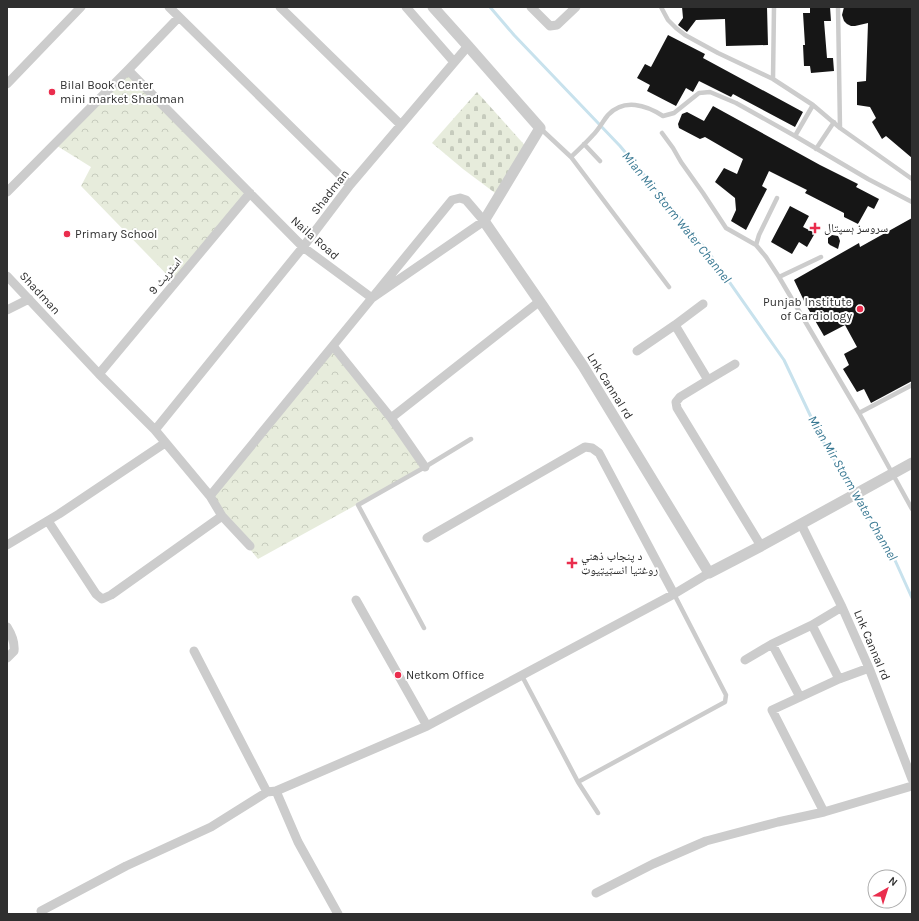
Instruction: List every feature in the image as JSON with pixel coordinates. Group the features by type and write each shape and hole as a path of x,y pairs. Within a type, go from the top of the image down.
{"street":[{"path":"7,84 81,7"},
{"path":"169,7 350,185"},
{"path":"280,7 401,125"},
{"path":"406,7 454,62"},
{"path":"372,298 484,221 540,128 433,7"},
{"path":"532,7 550,26 557,25 576,7"},
{"path":"7,192 179,17"},
{"name":"Shadman","path":"155,430 303,246 350,185 468,46"},
{"name":"Naila Road","path":"128,70 303,246 372,298"},
{"name":"اسٹریٹ 9","path":"99,374 250,193"},
{"path":"210,496 452,200 460,198 466,200 484,221"},
{"name":"Lnk Cannal rd","path":"484,221 583,366 709,573"},
{"name":"Shadman","path":"7,276 99,374 155,430 210,496 222,516 250,546"},
{"path":"7,310 29,299"},
{"path":"391,418 540,301"},
{"path":"637,351 703,304"},
{"path":"675,325 708,380"},
{"path":"333,346 391,418 425,467"},
{"path":"735,364 676,402 677,408 761,546"},
{"path":"7,545 60,514 165,442"},
{"path":"427,538 585,447 592,448 599,453 674,594"},
{"path":"41,911 126,866 211,827 272,792 427,726 674,594 709,573 850,498 912,462"},
{"path":"48,521 96,594 102,599 111,595 222,516"},
{"name":"Lnk Cannal rd","path":"801,524 842,607 869,668 912,779"},
{"path":"356,600 427,726"},
{"path":"744,660 772,644 812,625 842,607"},
{"path":"812,625 839,679"},
{"path":"7,627 12,634 14,651 7,658"},
{"path":"772,644 800,697"},
{"path":"194,651 338,914"},
{"path":"824,812 772,710 839,679 869,668"},
{"path":"596,893 653,864 706,841 824,812 912,786"}],"lane":[{"path":"661,7 668,20 685,35 718,53 773,79 813,106 840,128 912,179"},
{"path":"773,79 774,7"},
{"path":"838,7 840,128"},
{"path":"570,157 594,135 609,114 619,106 627,104 642,106 653,109 662,116 674,112 698,93 710,92 736,103 868,179 912,202"},
{"path":"795,136 813,106"},
{"path":"816,149 834,122"},
{"path":"540,128 570,157 669,287"},
{"path":"662,133 726,228 756,245 766,257 859,413 912,509"},
{"path":"584,144 600,161"},
{"path":"756,245 760,231 777,198"},
{"path":"779,277 821,257"},
{"path":"859,413 912,385"},
{"path":"424,628 358,505 472,439"},
{"path":"578,782 725,702 726,695 674,594"},
{"path":"522,676 578,782 598,813"}],"green space":[{"path":"128,70 250,193 175,283 81,186 91,167 54,144"},
{"path":"477,92 529,150 499,196 432,143"},
{"path":"333,346 425,467 258,559 222,516 210,496"}],"building":[{"path":"682,7 767,7 768,45 726,46 725,19 696,20 687,32 678,25 683,18"},
{"path":"810,7 830,7 831,21 824,21 827,58 833,58 834,71 811,73 810,66 804,66 803,45 805,45 803,13 810,13"},
{"path":"844,7 912,7 912,158 886,136 882,139 872,122 876,118 870,107 857,105 857,82 866,81 868,23 855,26 847,24 842,15"},
{"path":"668,35 705,54 703,58 803,112 795,127 733,94 731,97 699,81 693,92 686,88 676,106 647,91 650,85 637,78 645,64 651,67"},
{"path":"713,106 820,165 858,184 856,187 879,199 874,209 868,206 858,224 844,217 844,213 805,193 807,190 769,171 762,186 767,189 746,230 731,221 736,210 735,198 715,182 724,168 737,174 743,159 705,137 700,139 679,128 678,124 682,114 687,112 704,121"},
{"path":"790,206 809,216 803,227 815,233 807,247 799,242 792,254 771,242"},
{"name":"Punjab Institute of Cardiology","path":"912,218 912,381 871,403 864,389 857,392 843,369 849,365 844,354 857,347 845,325 824,336 806,305 794,280 859,243 860,247"},
{"path":"832,235 838,236 839,238 840,241 838,249 828,243 828,238"}],"waterway":[{"name":"Mian Mir Storm Water Channel","path":"490,7 514,35 620,146 709,253 784,360 821,438 894,558 912,598"}],"place":[{"name":"Bilal Book Center mini market Shadman","path":"52,92"},
{"name":"سروسز ہسپتال","path":"815,228"},
{"name":"Primary School","path":"67,234"},
{"name":"Punjab Institute of Cardiology","path":"860,309"},
{"name":"د پنجاب ذهني روغتیا انسټیټیوټ","path":"572,563"},
{"name":"Netkom Office","path":"398,675"}]}
